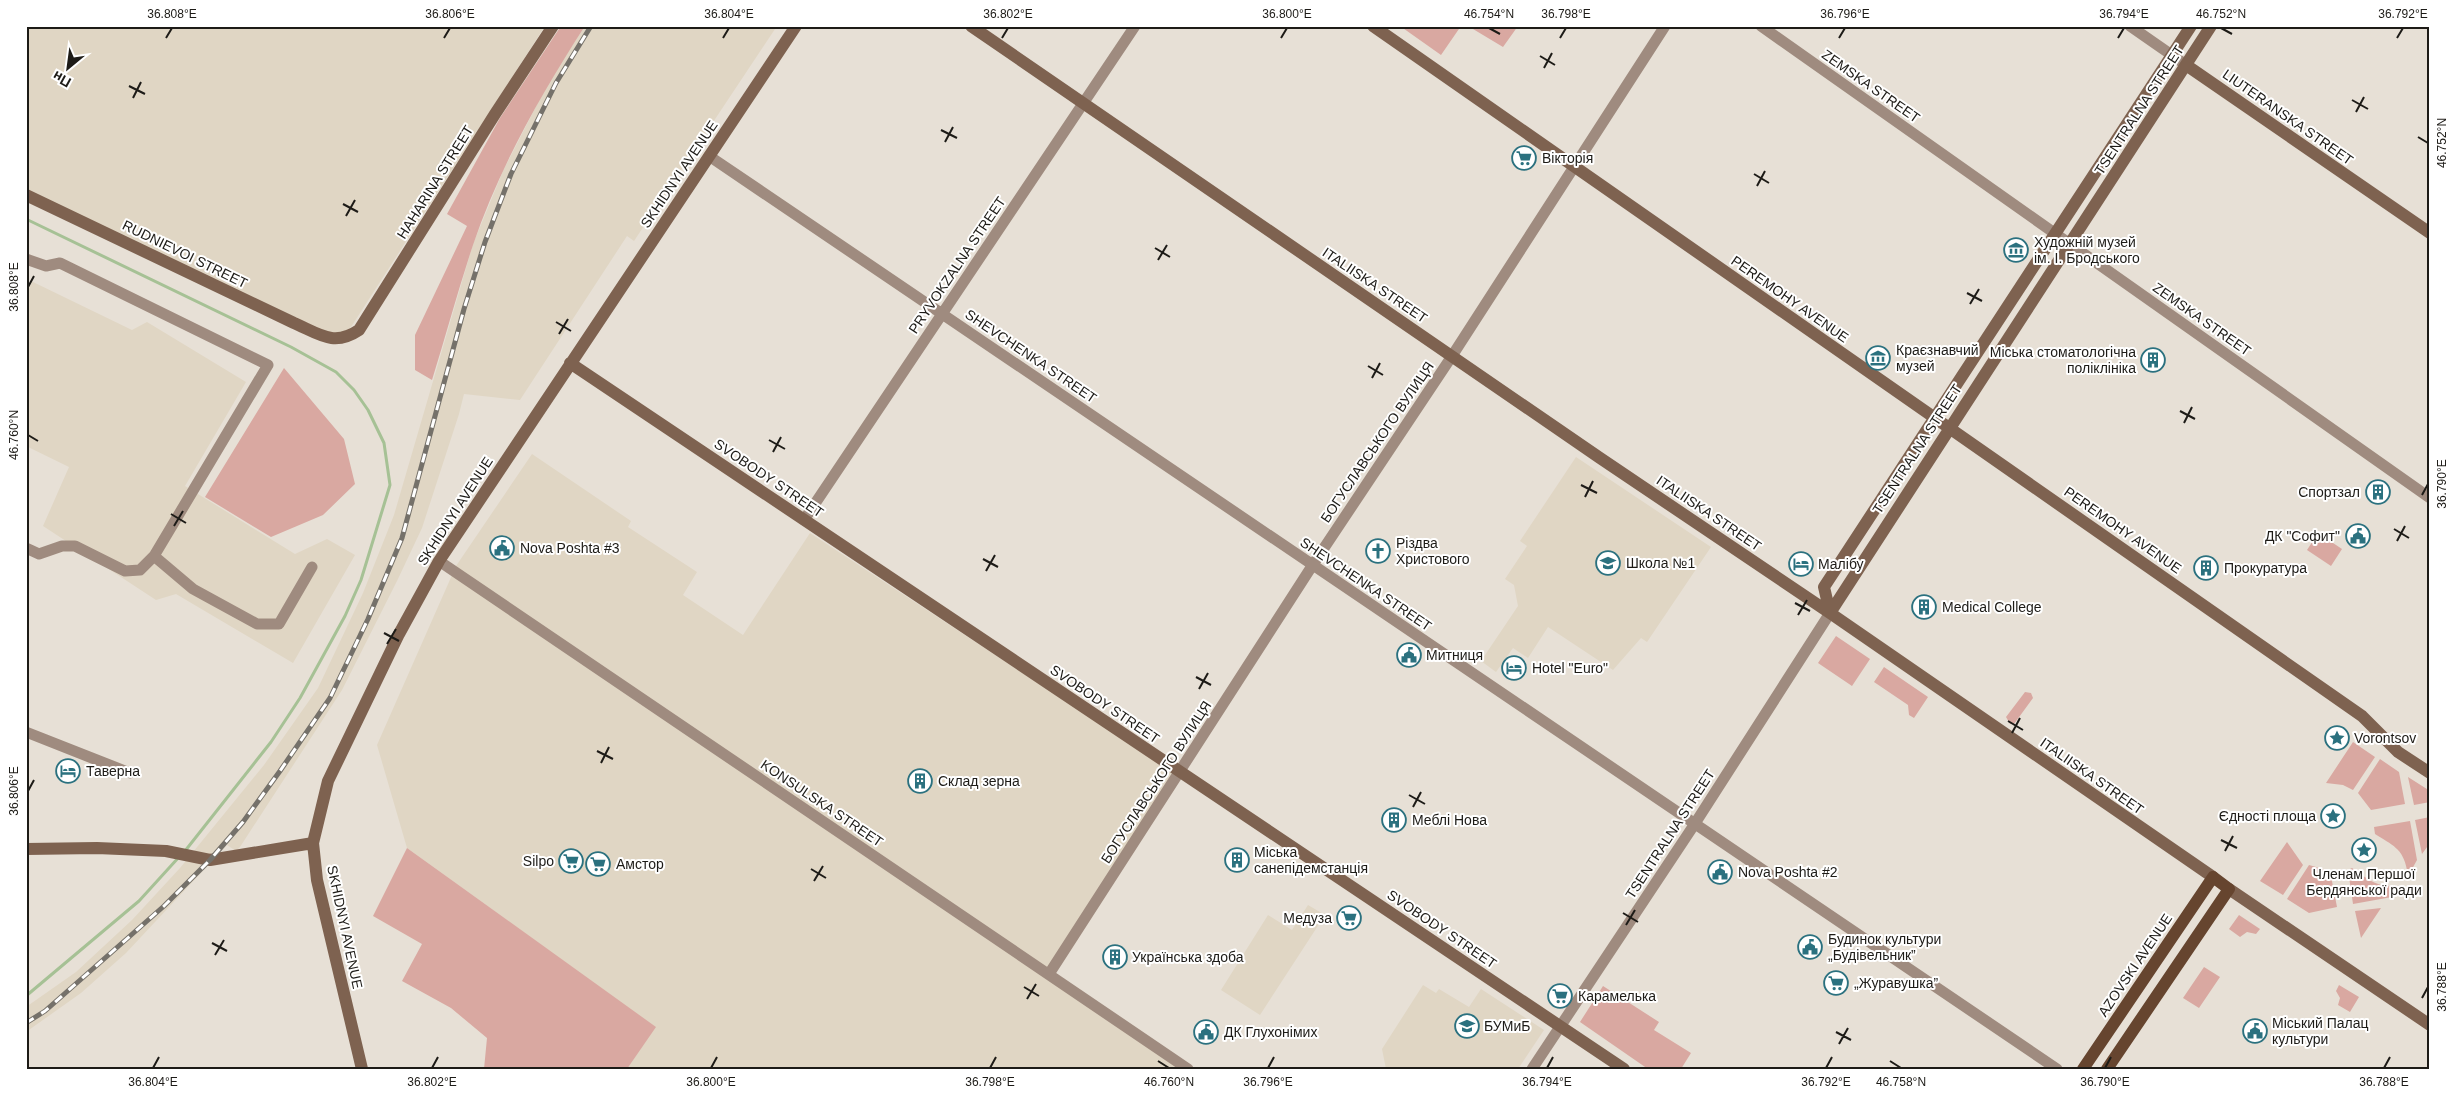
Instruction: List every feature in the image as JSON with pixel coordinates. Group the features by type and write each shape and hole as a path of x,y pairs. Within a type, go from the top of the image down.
{"main road":[{"name":"HAHARINA STREET","path":"332,340 347,338 359,330 495,114 553,26"},
{"name":"SKHIDNYI AVENUE","path":"362,1069 317,880 313,843 328,781 394,643 439,561 796,26"},
{"name":"ITALIISKA STREET","path":"971,26 2430,1025"},
{"name":"PEREMOHY AVENUE","path":"1374,26 1573,167 2362,716 2398,752 2430,773"},
{"name":"TSENTRALNA STREET","path":"1830,613 1824,587 2191,26"},
{"name":"TSENTRALNA STREET","path":"1830,613 1948,428 2212,26"},
{"name":"LIUTERANSKA STREET","path":"2186,65 2430,233"},
{"name":"RUDNIEVOI STREET","path":"26,195 332,340"},
{"name":"SVOBODY STREET","path":"570,363 1624,1069"},
{"path":"26,849 97,848 166,851 210,860 313,843"},
{"name":"AZOVSKI AVENUE","path":"2083,1069 2212,877"},
{"path":"2107,1069 2229,889"}],"street":[{"name":"PRYVOKZALNA STREET","path":"804,520 1135,26"},
{"name":"БОГУСЛАВСЬКОГО ВУЛИЦЯ","path":"1049,974 1181,773 1312,566 1452,356 1665,26"},
{"name":"ZEMSKA STREET","path":"1761,26 2054,235 2430,498"},
{"name":"LIUTERANSKA STREET","path":"2130,26 2186,65"},
{"name":"SHEVCHENKA STREET","path":"710,156 2056,1069"},
{"path":"26,259 46,266 60,263 268,364 154,556 140,570 125,571 75,546 62,546 39,554 26,548"},
{"path":"154,556 193,589 257,624 278,624 312,567"},
{"name":"KONSULSKA STREET","path":"439,561 1188,1069"},
{"name":"TSENTRALNA STREET","path":"1532,1069 1694,825 1830,613"},
{"path":"26,732 130,773"}],"shaded area":[{"path":"26,26 545,26 351,327 343,333 332,335 26,190"},
{"path":"561,26 585,26 522,132 495,188 473,245 432,380 415,370 415,335 467,226 447,214 500,118"},
{"path":"585,26 777,26 634,241 627,236 520,400 464,394 422,528 397,581 342,690 240,847 236,851 227,845 126,953 81,993 26,1032 26,1007 76,972 132,920 180,868 264,765 318,688 363,593 394,515 473,244 503,171 549,81"},
{"path":"1400,26 1461,26 1441,55"},
{"path":"1468,26 1518,26 1503,47"},
{"path":"31,281 132,330 147,322 246,382 185,486 295,554 327,539 355,555 293,663 176,594 156,600 43,526 69,467 26,446 26,291"},
{"path":"284,368 344,439 355,484 323,515 271,537 205,497"},
{"path":"532,454 631,521 628,527 697,572 683,595 743,635 810,533 1176,774 1044,977 1180,1069 627,1069 655,1027 407,848 377,745 456,566"},
{"name":"Школа №1","path":"1576,457 1711,547 1647,642 1641,638 1613,670 1548,627 1528,658 1513,648 1496,672 1481,661 1518,606 1514,585 1505,579 1527,546 1520,541"},
{"path":"2318,533 2342,549 2331,566 2307,550"},
{"path":"1836,636 1870,659 1852,686 1818,663"},
{"path":"1884,667 1928,697 1914,718 1909,715 1908,705 1874,682"},
{"path":"2025,692 2031,693 2033,698 2014,724 2010,724 2006,717"},
{"path":"2353,742 2375,757 2353,790 2343,785 2326,783"},
{"path":"2380,759 2399,772 2405,804 2371,810 2358,793"},
{"path":"2408,777 2430,791 2430,802 2414,805"},
{"path":"2430,817 2430,843 2422,854 2415,820"},
{"path":"2410,821 2417,860 2412,869 2407,870 2400,852 2392,844 2375,834 2374,827"},
{"path":"2287,842 2303,865 2283,895 2260,881"},
{"path":"407,848 656,1027 627,1069 484,1069 487,1038 451,1008 402,981 422,944 373,916"},
{"path":"2309,865 2330,871 2337,907 2309,913 2287,899"},
{"path":"2352,868 2373,882 2390,886 2396,885 2398,889 2392,897 2353,904 2348,870"},
{"path":"1308,905 1325,915 1260,1015 1221,990 1268,915 1292,930"},
{"path":"2381,908 2361,938 2355,911"},
{"path":"2239,915 2260,929 2256,934 2247,932 2240,937 2229,929"},
{"path":"2204,967 2220,977 2199,1008 2183,998"},
{"name":"БУМиБ","path":"1423,985 1436,993 1439,989 1469,1007 1481,989 1544,1030 1518,1069 1386,1069 1382,1049"},
{"path":"2339,985 2359,997 2350,1012 2338,1005 2340,998 2336,991"},
{"path":"1603,986 1659,1022 1654,1030 1691,1053 1681,1069 1648,1069 1580,1022"}],"waterway":[{"path":"26,219 291,347 336,372 354,390 368,410 384,443 390,485 361,580 345,616 300,698 271,742 185,851"},
{"path":"26,996 139,901 179,857"}],"railway":[{"path":"26,1023 45,1011 164,906 210,860 243,822 330,698 368,619 402,538 464,309 485,242 511,174 556,83 591,26"}],"place":[{"name":"Вікторія","path":"1524,158"},
{"name":"Художній музей ім. І. Бродського","path":"2016,250"},
{"name":"Краєзнавчий музей","path":"1878,358"},
{"name":"Міська стоматологічна поліклініка","path":"2153,360"},
{"name":"Спортзал","path":"2378,492"},
{"name":"ДК \"Софит\"","path":"2358,536"},
{"name":"Nova Poshta #3","path":"502,548"},
{"name":"Різдва Христового","path":"1378,551"},
{"name":"Школа №1","path":"1608,563"},
{"name":"Малібу","path":"1801,564"},
{"name":"Прокуратура","path":"2206,568"},
{"name":"Medical College","path":"1924,607"},
{"name":"Митниця","path":"1409,655"},
{"name":"Hotel \"Euro\"","path":"1514,668"},
{"name":"Vorontsov","path":"2337,738"},
{"name":"Таверна","path":"68,771"},
{"name":"Склад зерна","path":"920,781"},
{"name":"Єдності площа","path":"2333,816"},
{"name":"Меблі Нова","path":"1394,820"},
{"name":"Членам Першої Бердянської ради","path":"2364,850"},
{"name":"Міська санепідемстанція","path":"1237,860"},
{"name":"Silpo","path":"571,861"},
{"name":"Амстор","path":"598,864"},
{"name":"Nova Poshta #2","path":"1720,872"},
{"name":"Медуза","path":"1349,918"},
{"name":"Будинок культури „Будівельник”","path":"1810,947"},
{"name":"Українська здоба","path":"1115,957"},
{"name":"„Журавушка”","path":"1836,983"},
{"name":"Карамелька","path":"1560,996"},
{"name":"БУМиБ","path":"1467,1026"},
{"name":"Міський Палац культури","path":"2255,1031"},
{"name":"ДК Глухонімих","path":"1206,1032"}]}
